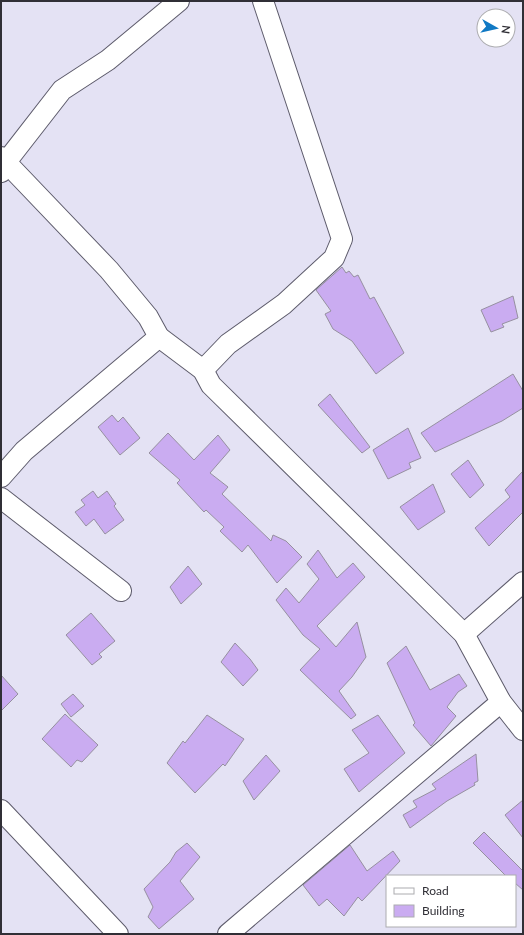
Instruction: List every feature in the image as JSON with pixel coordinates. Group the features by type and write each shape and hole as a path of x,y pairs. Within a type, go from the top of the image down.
{"street":[{"path":"179,1 108,60 62,90 3,164 109,270 148,318 159,337 203,370 211,385 464,634 501,702 523,730"},
{"path":"203,370 228,344 284,304 334,258 342,239 263,1"},
{"path":"1,477 24,451 159,337"},
{"path":"1,498 121,591"},
{"path":"464,634 523,582"},
{"path":"228,934 501,702"},
{"path":"1,810 118,934"}],"building":[{"path":"342,267 346,273 349,271 354,277 358,275 370,299 374,297 404,353 376,374 352,341 333,329 325,314 331,311 316,290"},
{"path":"513,296 518,318 502,324 504,327 491,332 481,310"},
{"path":"513,374 523,391 523,408 502,421 435,452 421,433"},
{"path":"330,394 370,447 362,453 318,405"},
{"path":"112,415 118,422 123,417 140,438 120,455 98,427"},
{"path":"408,428 421,458 409,463 411,468 388,479 373,450"},
{"path":"168,433 194,460 218,435 230,450 210,473 228,487 222,494 271,541 273,535 286,541 302,557 277,583 248,545 242,552 220,531 224,527 206,510 204,512 177,483 180,480 149,453"},
{"path":"468,460 484,485 470,498 451,474"},
{"path":"523,471 523,515 522,513 489,546 475,528 510,497 505,490"},
{"path":"433,484 445,512 418,530 400,507"},
{"path":"93,491 98,498 107,491 116,504 114,506 124,520 105,534 94,519 86,526 75,512 85,505 81,500"},
{"path":"318,550 337,578 353,563 365,577 317,626 336,647 357,622 366,657 352,677 339,691 356,715 351,719 300,670 320,649 303,635 276,600 286,588 299,603 319,579 307,564"},
{"path":"188,566 202,584 181,604 170,587"},
{"path":"91,613 115,641 99,654 102,657 92,665 66,635"},
{"path":"235,643 258,670 243,686 221,662"},
{"path":"406,646 430,690 459,674 467,686 458,692 447,707 456,716 431,746 413,725 415,723 387,663"},
{"path":"1,675 18,694 1,711"},
{"path":"73,694 84,706 71,717 61,704"},
{"path":"65,714 98,745 82,762 77,760 71,767 42,739"},
{"path":"207,715 244,739 225,766 223,764 195,793 167,763 183,741 185,743"},
{"path":"378,715 405,753 359,792 344,769 369,753 352,730"},
{"path":"476,754 478,781 474,783 475,785 447,801 410,828 403,815 417,807 413,801 436,789 432,784"},
{"path":"266,755 280,771 254,800 243,781"},
{"path":"523,800 523,838 505,815"},
{"path":"484,832 523,871 523,890 516,884 516,875 505,875 473,843"},
{"path":"187,843 200,857 180,881 194,899 159,929 148,917 153,907 144,889 170,862 176,852"},
{"path":"350,845 367,871 393,851 400,861 362,901 358,897 344,916 327,899 319,906 303,885"}]}
